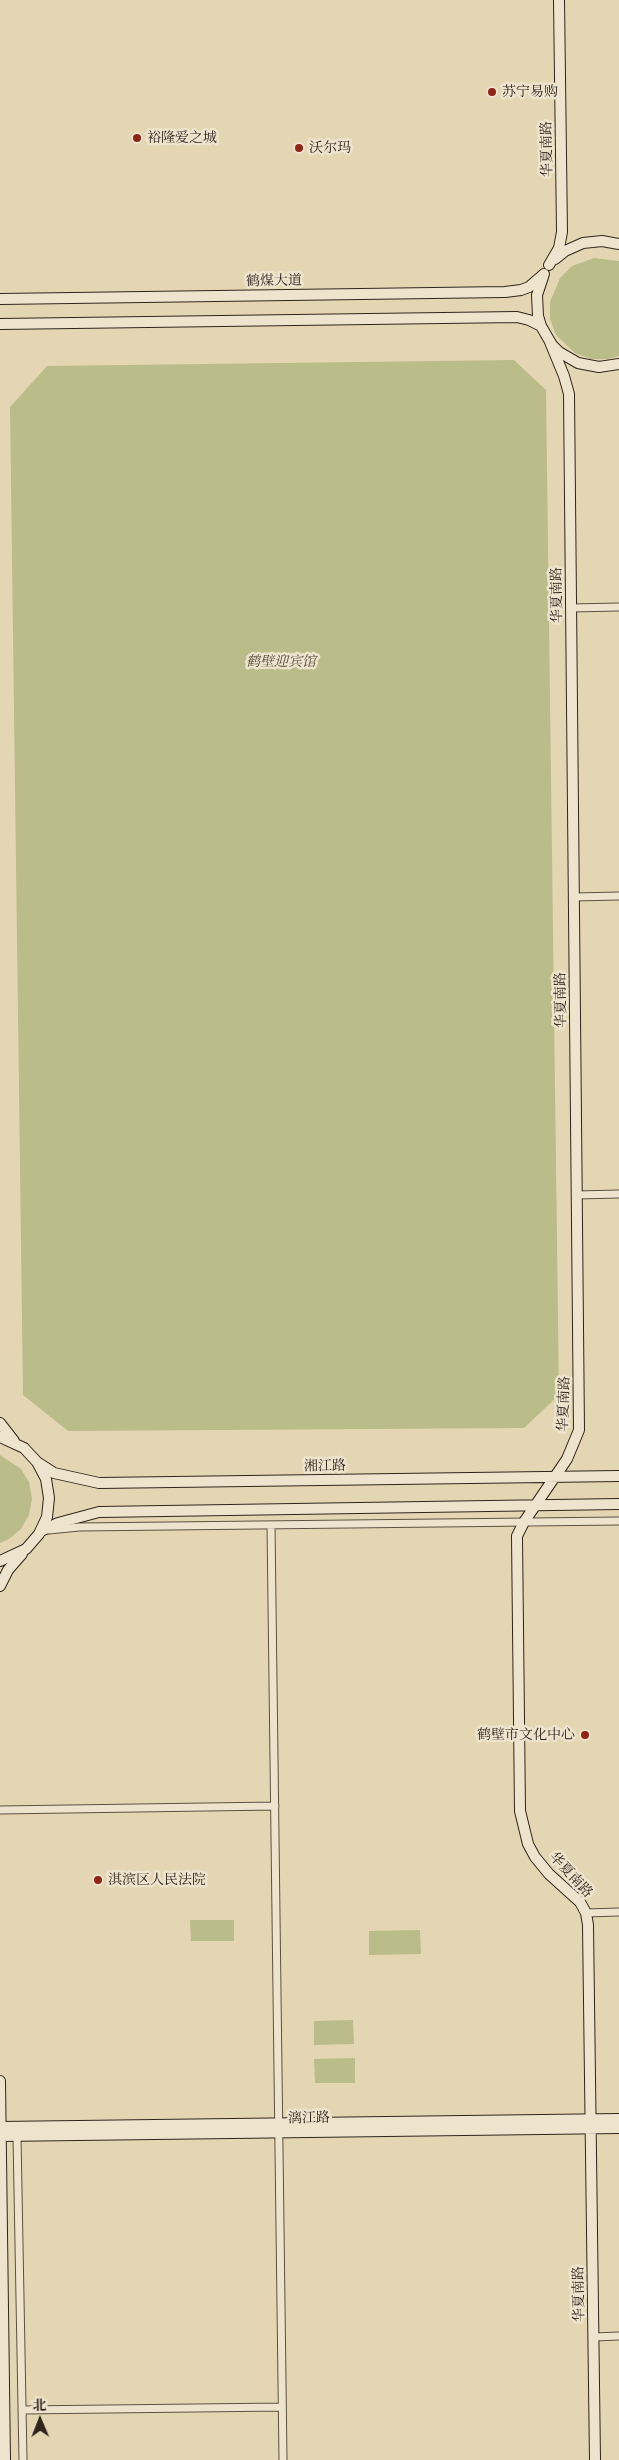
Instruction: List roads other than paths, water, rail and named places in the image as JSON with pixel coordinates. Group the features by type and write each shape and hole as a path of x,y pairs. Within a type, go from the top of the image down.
{"main road":[{"name":"华夏南路","path":"546,270 559,248 562,232 559,0"},
{"name":"鹤煤大道","path":"0,299 505,292 529,287 565,251 583,243 602,241 619,244"},
{"path":"546,270 537,295 536,305 541,326 550,342 559,352 578,363 599,367 619,364"},
{"path":"0,324 517,317 541,326"},
{"name":"华夏南路","path":"550,342 569,394 579,1430 576,1442 524,1522 517,1536 520,1811 528,1844 535,1857 549,1874 580,1902 586,1913 588,1925 595,2460"},
{"path":"0,1423 16,1444 37,1462 46,1479 49,1498 47,1517 41,1531 8,1570 0,1586"},
{"path":"0,1437 16,1444"},
{"name":"湘江路","path":"37,1462 54,1473 99,1483 619,1476"},
{"path":"41,1531 58,1523 99,1512 619,1504"},
{"path":"0,1561 26,1549"},
{"path":"0,2081 5,2460"},
{"name":"漓江路","path":"591,2124 619,2119"},
{"name":"漓江路","path":"0,2132 591,2124 619,2128"},
{"name":"漓江路","path":"0,2132 17,2136 279,2128"}],"street":[{"path":"571,608 619,607"},
{"path":"574,897 619,896"},
{"path":"577,1195 619,1194"},
{"path":"41,1531 79,1527 619,1521"},
{"path":"272,1525 283,2460"},
{"path":"0,1810 275,1806"},
{"path":"586,1913 619,1912"},
{"path":"17,2136 23,2460"},
{"path":"594,2337 619,2336"},
{"path":"22,2410 282,2407"}],"place":[{"name":"苏宁易购","path":"492,92"},
{"name":"裕隆爱之城","path":"137,138"},
{"name":"沃尔玛","path":"299,148"},
{"name":"鹤壁市文化中心","path":"585,1735"},
{"name":"淇滨区人民法院","path":"98,1880"}],"park label":[{"name":"鹤壁迎宾馆","path":"281,662"}]}
